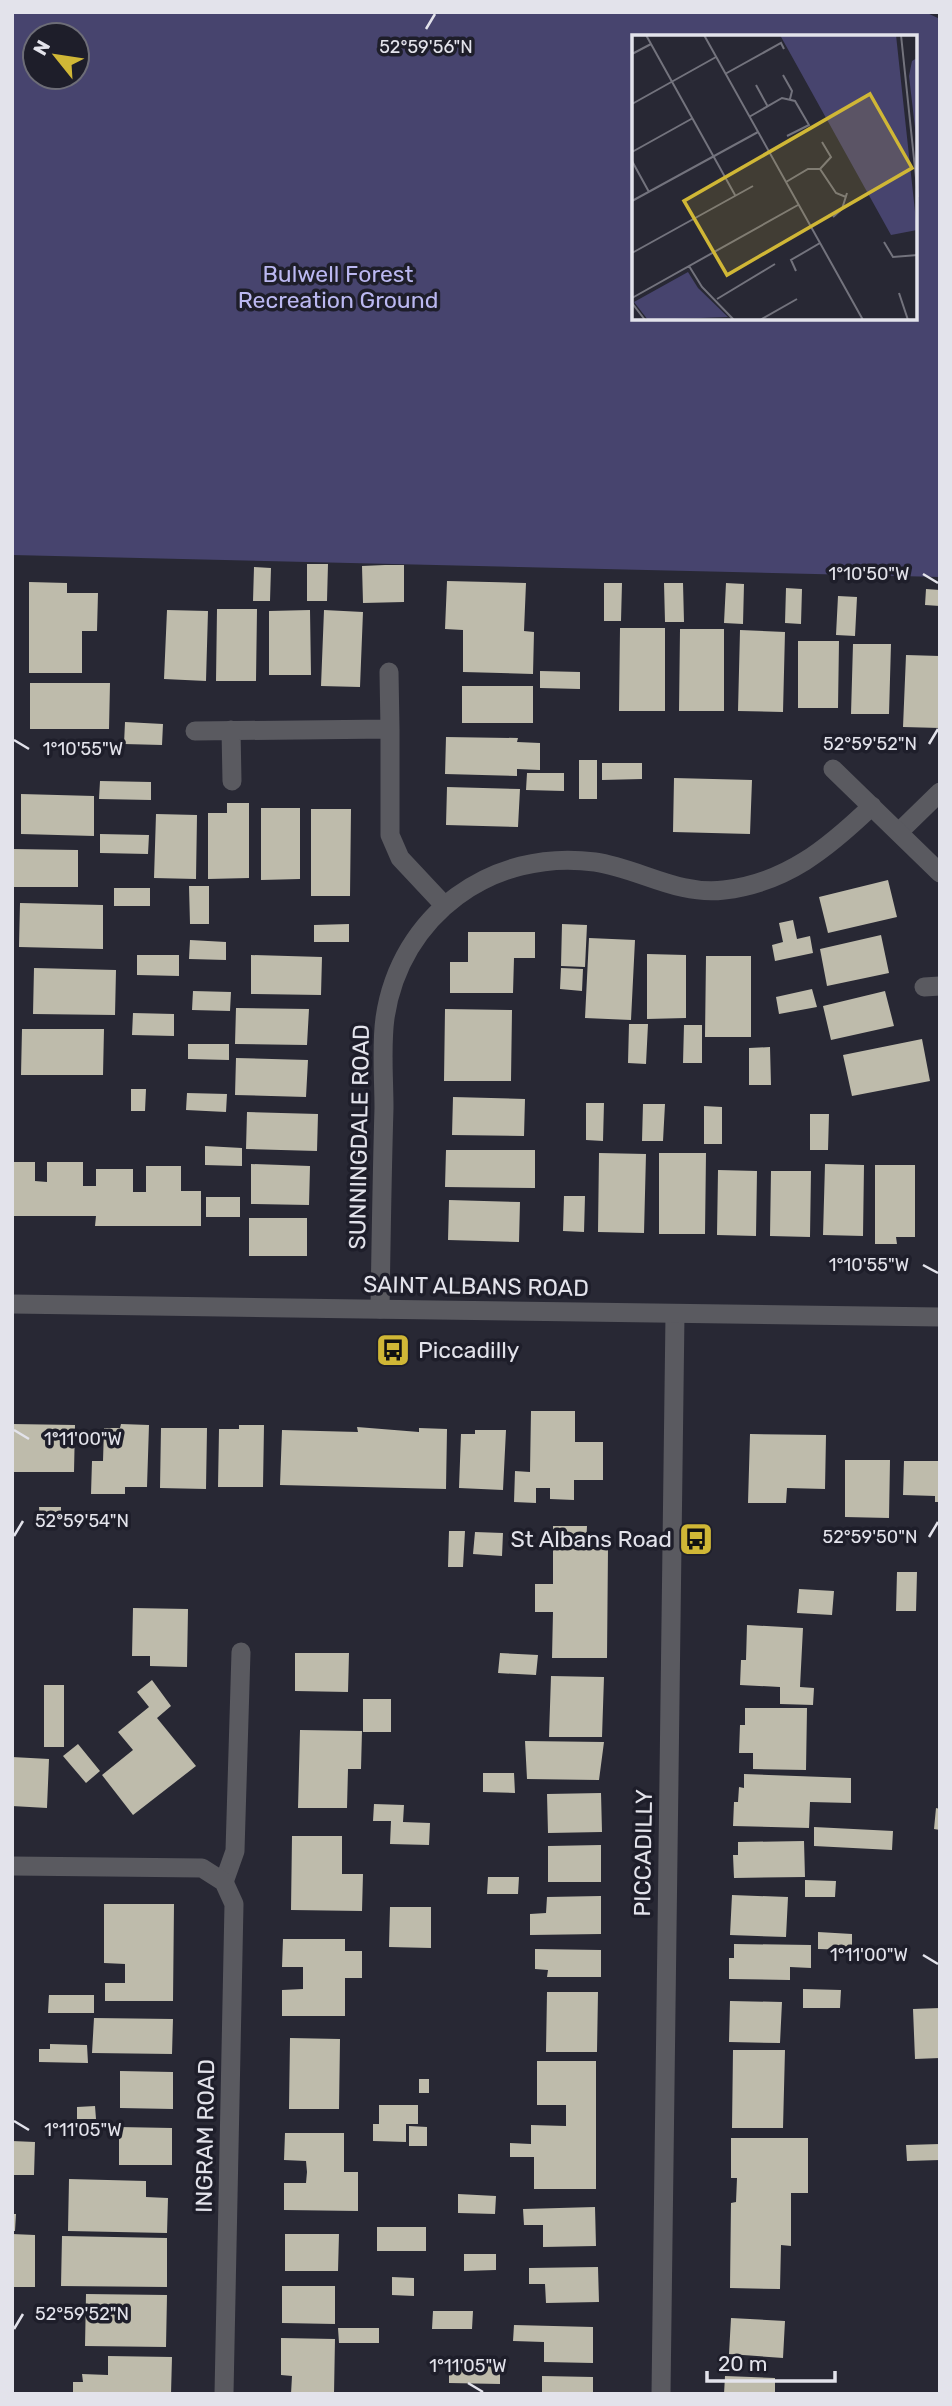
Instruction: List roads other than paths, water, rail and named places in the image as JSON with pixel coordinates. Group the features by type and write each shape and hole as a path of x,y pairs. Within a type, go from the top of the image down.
{"street":[{"path":"390,672 390,835 400,858 444,905"},
{"path":"195,731 390,729"},
{"path":"231,730 232,780"},
{"path":"833,769 940,873"},
{"path":"900,832 940,792"},
{"name":"SUNNINGDALE ROAD","path":"380,1310 385,1018 404,955 444,905 488,876 538,862 595,862 666,884 720,891 766,883 828,847 872,806"},
{"name":"SAINT ALBANS ROAD","path":"12,1304 940,1317"},
{"name":"PICCADILLY","path":"661,2394 675,1314"},
{"path":"12,1866 202,1868 224,1882 234,1851 241,1652"},
{"name":"INGRAM ROAD","path":"224,1882 234,1904 224,2394"}],"place":[{"name":"Piccadilly","path":"393,1350"},
{"name":"St Albans Road","path":"696,1539"}],"park label":[{"name":"Bulwell Forest Recreation Ground","path":"338,287"}]}
